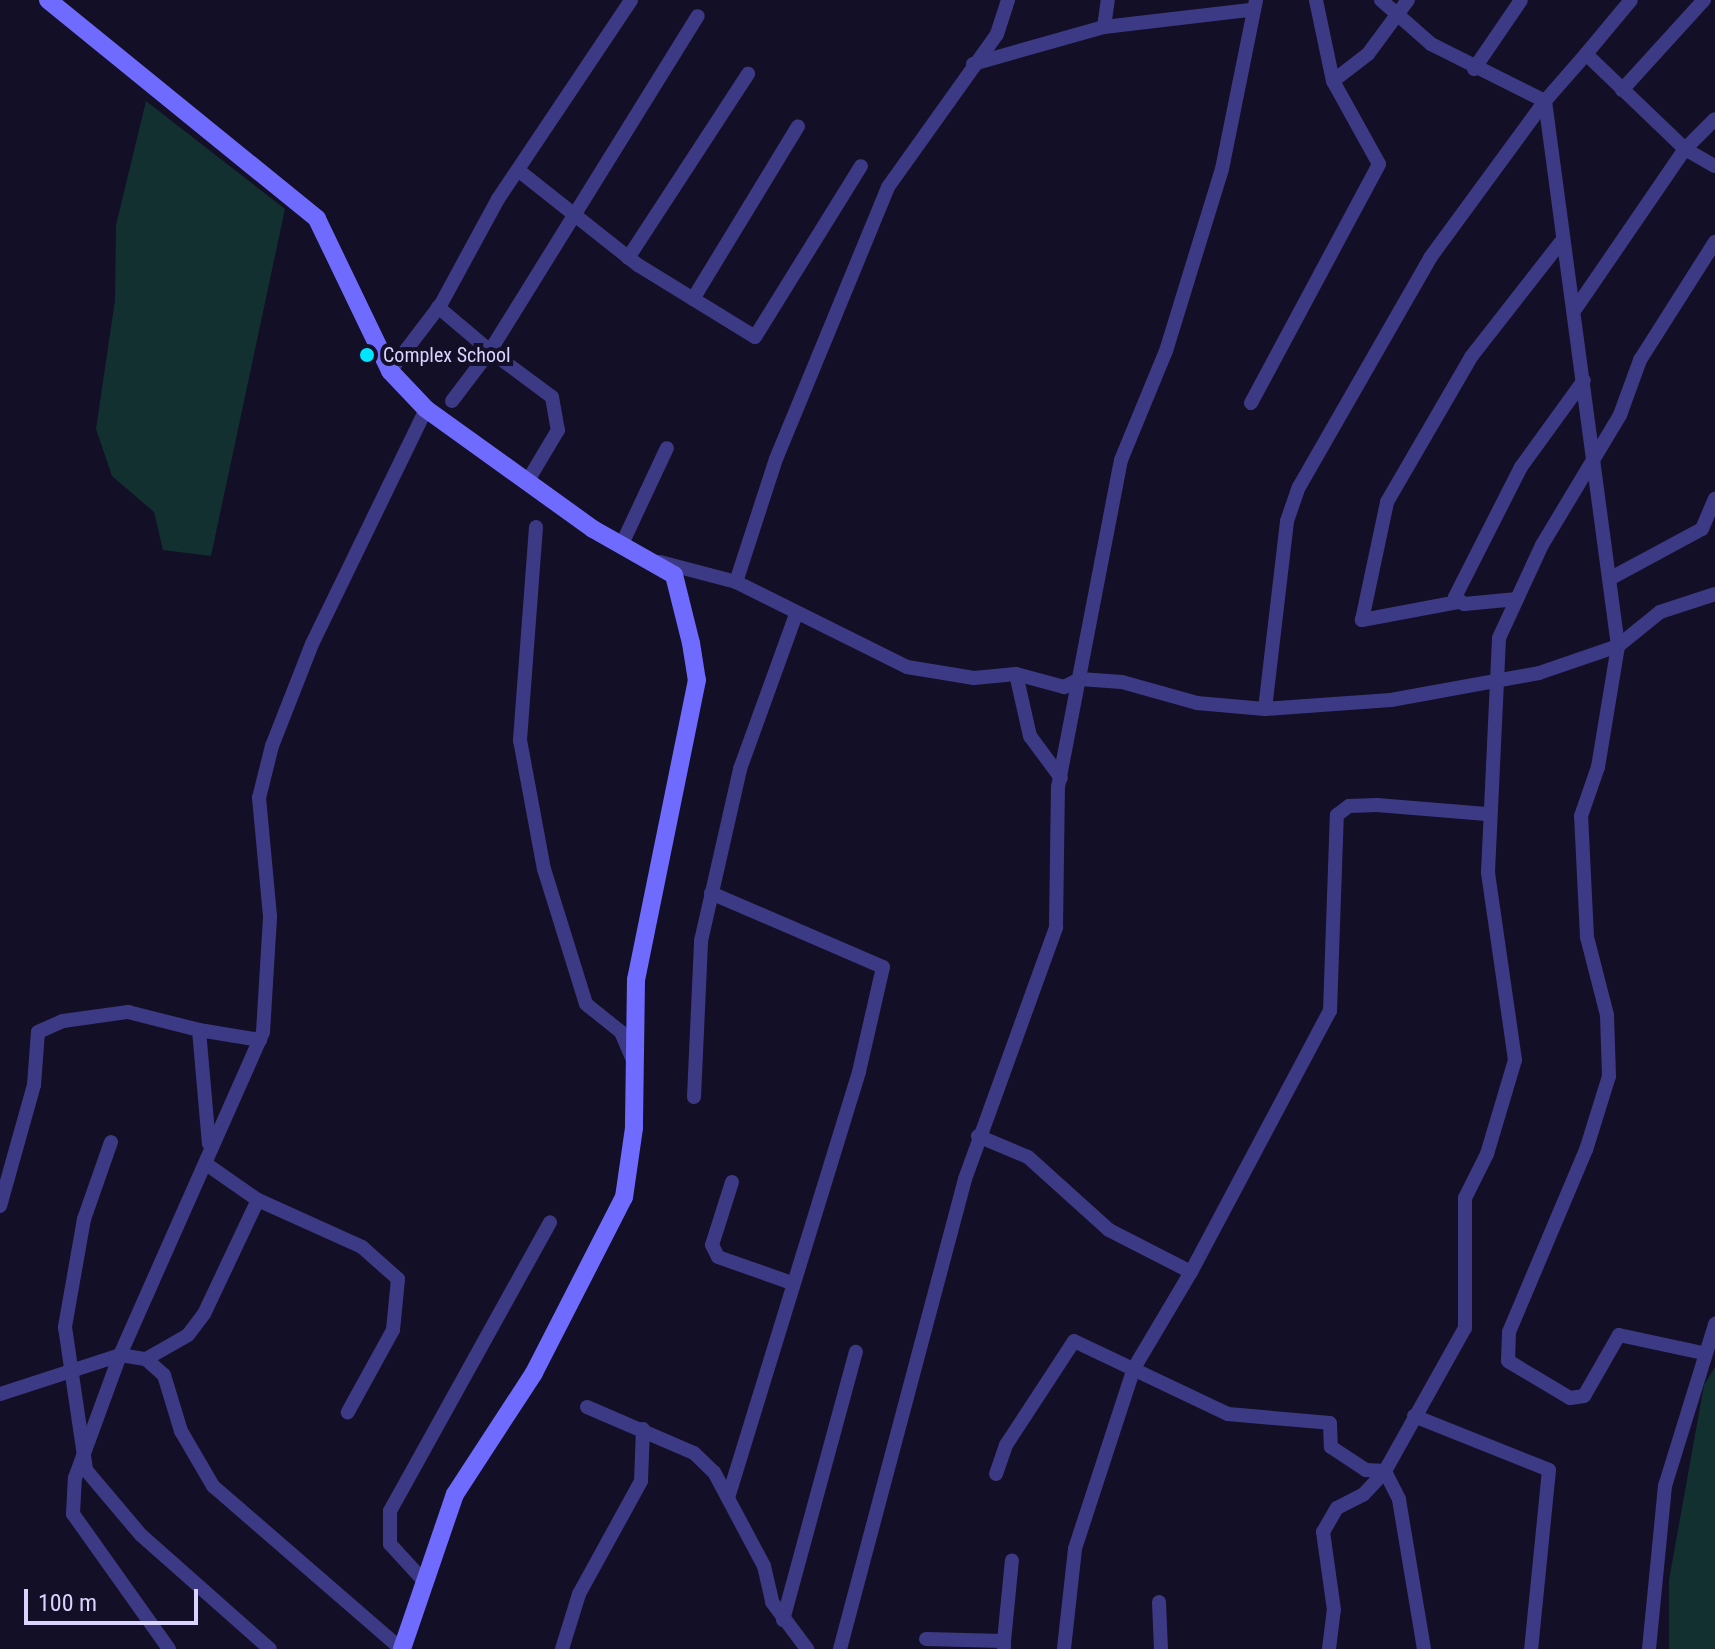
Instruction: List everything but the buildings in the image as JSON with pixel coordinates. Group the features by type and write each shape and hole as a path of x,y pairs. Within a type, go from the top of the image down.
{"main road":[{"path":"48,0 317,219 390,371 426,409 621,546 660,562 674,575 697,680 654,869 636,980 635,1066 624,1197 534,1373 455,1494 401,1649"}],"street":[{"path":"390,371 438,307 518,170 631,0"},
{"path":"736,582 776,459 888,187 997,34 1008,0"},
{"path":"1104,27 1108,0"},
{"path":"1251,403 1379,164 1333,81 1316,0"},
{"path":"1381,0 1395,15 1474,69 1545,101"},
{"path":"1333,81 1368,54 1408,0"},
{"path":"1474,69 1521,0"},
{"path":"1265,709 1287,521 1299,487 1430,258 1545,101 1631,0"},
{"path":"1622,90 1704,0"},
{"path":"840,1649 978,1136 1056,927 1061,778 1121,460 1166,351 1222,169 1252,5 1104,27 973,64"},
{"path":"452,401 490,351 698,16"},
{"path":"1586,54 1685,149 1715,166"},
{"path":"628,258 748,74"},
{"path":"1545,101 1560,243 1576,308 1618,646 1598,767 1581,816 1587,937 1607,1015 1609,1076 1586,1150 1509,1332 1508,1361 1570,1398 1584,1396 1619,1335 1703,1353"},
{"path":"1576,308 1685,149 1715,119"},
{"path":"693,299 798,126"},
{"path":"518,170 628,258 745,333 762,335 861,166"},
{"path":"1329,1649 1334,1610 1323,1532 1337,1508 1363,1495 1385,1471 1465,1328 1465,1198 1487,1154 1515,1060 1488,872 1492,677 1517,599 1593,457 1620,415 1640,360 1715,242"},
{"path":"1517,599 1458,602 1362,620 1387,502 1471,357 1560,243"},
{"path":"438,307 552,397 559,411 558,430 527,482"},
{"path":"1458,602 1460,580 1521,467 1584,380"},
{"path":"210,1146 260,1040 270,916 259,798 269,759 312,644 426,409"},
{"path":"621,546 667,448"},
{"path":"1611,578 1702,529 1715,499"},
{"path":"536,527 520,740 544,869 586,1004 621,1032 635,1066"},
{"path":"660,562 736,582 907,667 974,678 1016,674 1064,687 1080,679 1265,709 1391,700 1492,677 1539,673 1618,646 1660,612 1715,594"},
{"path":"694,1097 701,941 711,893 740,769 796,614"},
{"path":"1016,674 1030,736 1061,778"},
{"path":"1064,1649 1075,1549 1134,1368 1191,1272 1330,1011 1337,815 1349,806 1377,805 1487,814"},
{"path":"711,893 883,967 859,1072 789,1282 729,1495"},
{"path":"0,1206 34,1085 38,1032 113,1012 260,1040"},
{"path":"169,1649 73,1514 81,1450 120,1355 209,1166 210,1146 199,1030"},
{"path":"978,1136 1028,1157 1109,1230 1191,1272"},
{"path":"111,1142 84,1219 65,1327 68,1373 86,1470 141,1535 270,1649"},
{"path":"209,1166 258,1200 362,1247 398,1279 393,1330 348,1412"},
{"path":"732,1182 712,1245 718,1257 789,1282"},
{"path":"146,1359 188,1335 204,1314 258,1200"},
{"path":"423,1580 390,1544 390,1511 550,1222"},
{"path":"1649,1649 1665,1486 1703,1353 1715,1324"},
{"path":"996,1474 1006,1445 1074,1341 1134,1368 1170,1392 1228,1414 1330,1423 1331,1447 1366,1470 1385,1471"},
{"path":"783,1620 856,1352"},
{"path":"0,1394 120,1355 146,1359 164,1375 181,1431 213,1486 401,1649"},
{"path":"587,1407 694,1453 729,1495 783,1620 807,1649"},
{"path":"1414,1416 1549,1470 1531,1649"},
{"path":"562,1649 598,1554 641,1481 643,1429"},
{"path":"1385,1471 1399,1499 1424,1649"},
{"path":"926,1639 1004,1645 1012,1560"},
{"path":"1159,1602 1161,1649"}],"green space":[{"path":"146,101 285,209 211,556 163,550 154,512 112,476 96,429 115,300 116,225"},
{"path":"1715,1367 1715,1649 1669,1649 1669,1580 1704,1385"}],"place":[{"name":"Complex School","path":"367,355"}]}
